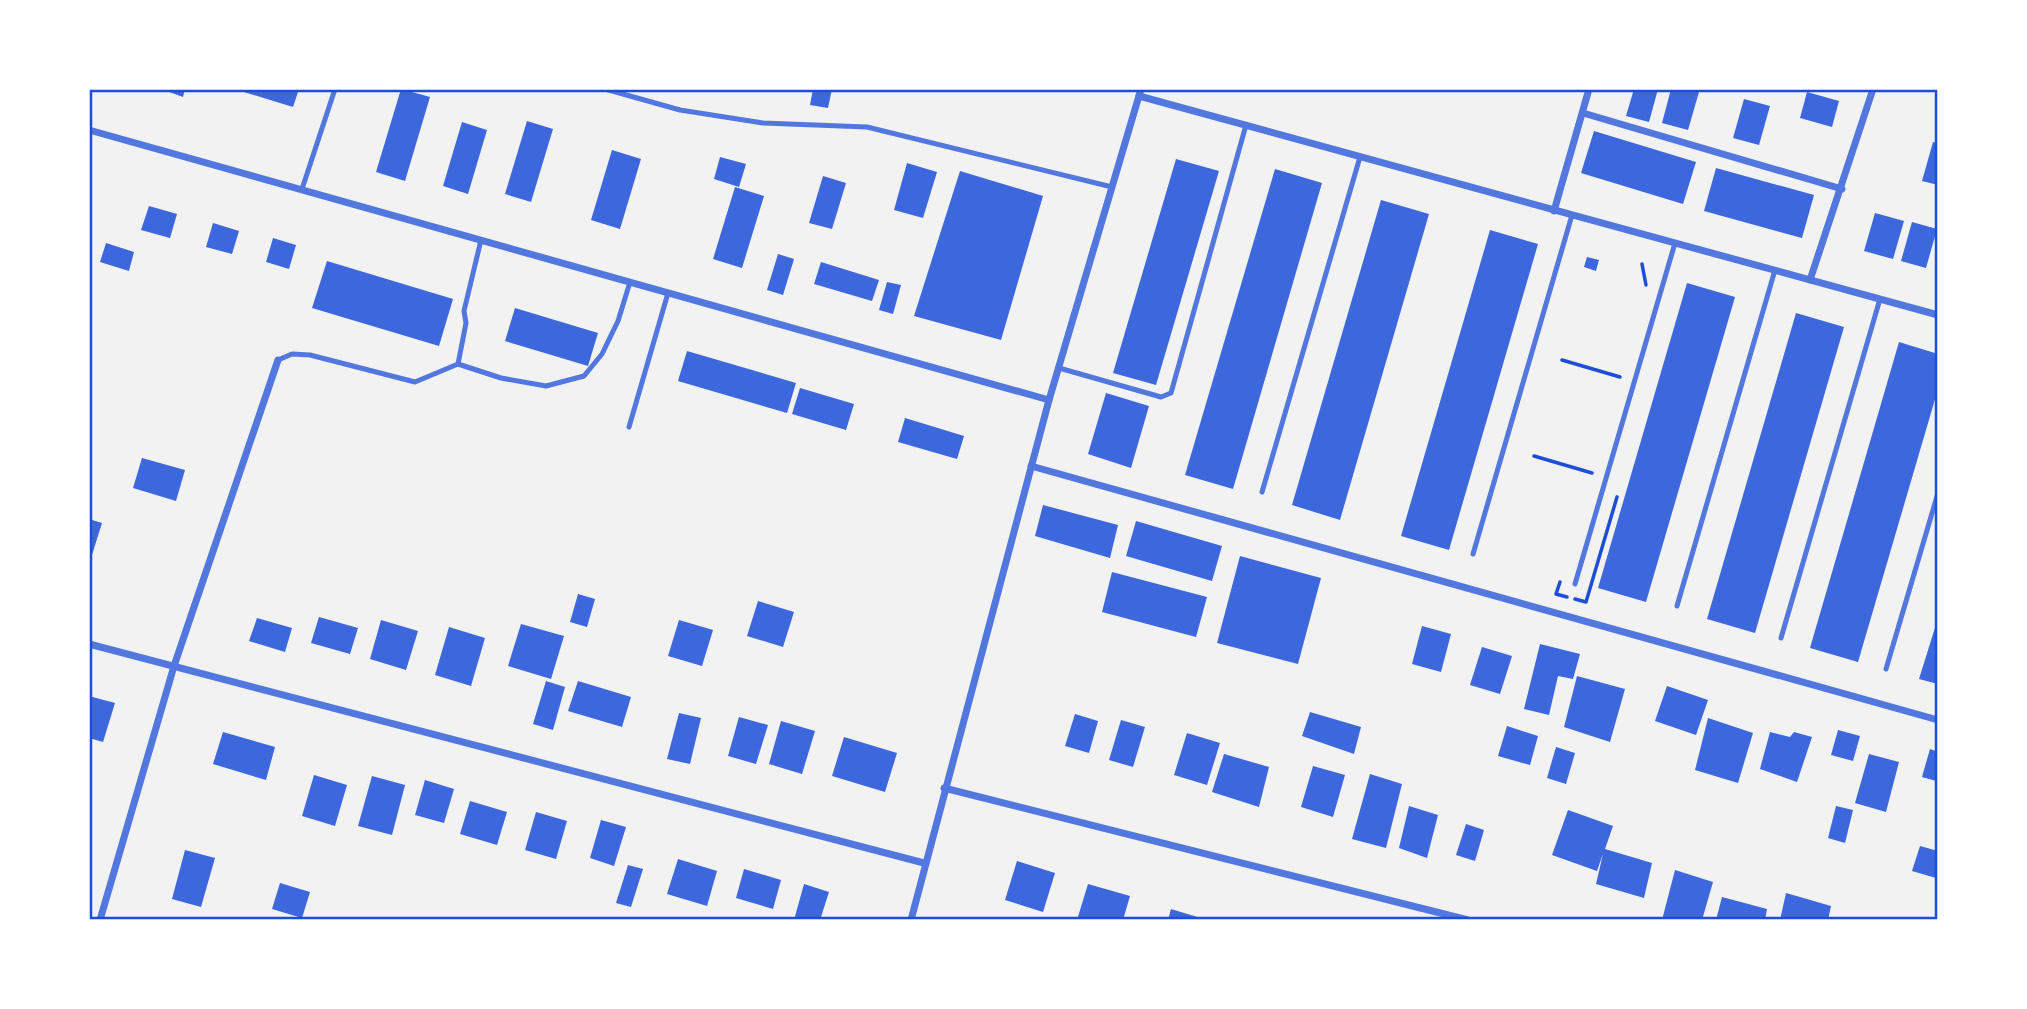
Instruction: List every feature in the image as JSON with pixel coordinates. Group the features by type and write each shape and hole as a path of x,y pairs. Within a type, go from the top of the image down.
{"street":[{"path":"1554,211 1588,89"},
{"path":"1810,279 1873,89"},
{"path":"911,920 1049,400 1140,93 1554,211 1938,314"},
{"path":"1583,113 1842,189"},
{"path":"89,130 1049,400"},
{"path":"100,920 174,667 278,360"},
{"path":"1031,466 1938,720"},
{"path":"89,644 924,863"},
{"path":"944,788 1468,920"}],"lane":[{"path":"302,190 335,89"},
{"path":"606,89 680,110 763,123 867,127 1112,187"},
{"path":"1059,368 1161,397 1171,393 1246,125"},
{"path":"1262,492 1360,157"},
{"path":"1473,554 1572,215"},
{"path":"458,364 466,323 464,311 481,240"},
{"path":"1575,584 1675,243"},
{"path":"1677,606 1775,270"},
{"path":"278,360 292,354 310,355 415,382 458,364 501,378 546,386 584,376 602,354 618,321 629,282"},
{"path":"629,426 668,293"},
{"path":"1781,638 1880,299"},
{"path":"1886,669 1938,492"}],"path":[{"path":"1562,360 1620,377"},
{"path":"1534,456 1592,473"}],"building":[{"path":"161,89 185,89 183,97"},
{"path":"234,89 299,89 293,107"},
{"path":"401,89 430,97 405,181 376,172"},
{"path":"813,89 832,89 828,108 810,105"},
{"path":"1634,89 1658,89 1649,122 1626,116"},
{"path":"1671,89 1699,92 1688,130 1662,123"},
{"path":"1807,92 1839,101 1832,127 1800,118"},
{"path":"1744,99 1770,106 1759,145 1733,138"},
{"path":"527,121 553,129 531,202 505,194"},
{"path":"462,122 487,130 468,194 443,186"},
{"path":"1594,131 1696,162 1683,204 1581,173"},
{"path":"1933,142 1938,143 1938,185 1922,181"},
{"path":"612,150 641,159 620,229 591,220"},
{"path":"720,157 746,164 739,187 714,179"},
{"path":"1176,159 1219,171 1156,385 1113,373"},
{"path":"907,163 937,172 923,218 894,210"},
{"path":"1716,168 1814,195 1802,238 1704,211"},
{"path":"1275,169 1322,183 1233,489 1185,475"},
{"path":"960,171 1043,196 1001,340 914,316"},
{"path":"823,176 846,183 832,229 809,223"},
{"path":"735,187 764,196 742,268 713,259"},
{"path":"1381,200 1429,214 1340,520 1292,505"},
{"path":"149,206 177,214 170,238 141,230"},
{"path":"1875,213 1904,221 1893,259 1864,251"},
{"path":"1912,222 1937,229 1926,268 1901,261"},
{"path":"213,223 239,231 232,254 206,247"},
{"path":"1490,230 1538,244 1449,550 1401,536"},
{"path":"273,238 296,245 289,269 266,262"},
{"path":"106,243 134,252 129,271 100,262"},
{"path":"778,254 794,259 783,295 767,290"},
{"path":"1587,257 1599,260 1596,271 1584,267"},
{"path":"327,261 453,299 439,346 312,308"},
{"path":"821,262 879,280 872,301 814,284"},
{"path":"887,282 901,285 893,314 879,310"},
{"path":"1687,283 1735,297 1646,602 1598,588"},
{"path":"515,308 598,333 588,366 505,341"},
{"path":"1796,313 1844,327 1755,633 1707,619"},
{"path":"1899,342 1938,354 1938,389 1858,662 1810,648"},
{"path":"687,351 796,383 787,413 678,381"},
{"path":"800,388 854,404 846,430 792,414"},
{"path":"1106,393 1149,406 1131,468 1088,454"},
{"path":"905,418 964,436 957,459 898,442"},
{"path":"142,458 185,470 176,501 133,488"},
{"path":"1043,505 1118,525 1110,558 1035,536"},
{"path":"89,519 102,523 92,555 89,554"},
{"path":"1136,521 1222,546 1212,581 1126,556"},
{"path":"1240,556 1321,578 1298,664 1217,643"},
{"path":"1112,572 1207,597 1196,637 1102,612"},
{"path":"578,594 595,599 587,627 570,622"},
{"path":"758,601 794,612 783,647 747,636"},
{"path":"319,617 358,628 350,654 311,643"},
{"path":"257,618 292,628 285,652 249,641"},
{"path":"1938,618 1938,684 1919,679"},
{"path":"381,620 418,631 406,670 370,659"},
{"path":"679,620 713,630 702,666 668,656"},
{"path":"521,624 564,636 551,679 508,666"},
{"path":"1422,626 1451,634 1441,672 1412,664"},
{"path":"449,627 485,638 471,686 435,675"},
{"path":"1540,644 1580,654 1573,679 1558,676 1549,715 1524,709"},
{"path":"1482,647 1512,656 1500,694 1470,685"},
{"path":"1577,676 1625,689 1610,742 1564,727"},
{"path":"546,681 565,687 553,730 533,724"},
{"path":"578,681 631,697 622,727 568,711"},
{"path":"1667,686 1708,700 1696,735 1655,721"},
{"path":"89,696 115,703 103,742 89,738"},
{"path":"1310,712 1361,727 1354,754 1302,736"},
{"path":"679,713 701,718 690,764 667,759"},
{"path":"1075,714 1098,721 1089,753 1065,746"},
{"path":"739,717 768,725 756,764 728,756"},
{"path":"1708,718 1753,733 1738,783 1695,770"},
{"path":"1121,720 1145,727 1133,767 1109,760"},
{"path":"781,721 815,731 802,774 769,764"},
{"path":"1507,726 1538,736 1530,765 1498,756"},
{"path":"1838,730 1860,736 1853,761 1831,755"},
{"path":"223,732 275,747 266,780 213,764"},
{"path":"1770,732 1790,737 1794,732 1812,737 1797,782 1760,769"},
{"path":"1187,733 1220,743 1207,785 1174,775"},
{"path":"844,737 897,753 885,792 832,776"},
{"path":"1556,747 1575,753 1566,784 1547,778"},
{"path":"1930,749 1938,752 1936,781 1922,777"},
{"path":"1224,754 1269,767 1259,807 1212,792"},
{"path":"1869,754 1899,762 1886,812 1855,803"},
{"path":"1313,766 1345,775 1333,817 1301,807"},
{"path":"1370,774 1402,784 1386,848 1352,839"},
{"path":"314,775 347,785 335,826 302,816"},
{"path":"372,776 405,785 392,835 358,826"},
{"path":"425,780 454,789 444,823 415,815"},
{"path":"470,801 507,812 497,845 460,834"},
{"path":"1409,806 1438,815 1427,858 1399,848"},
{"path":"1836,806 1853,810 1845,843 1828,838"},
{"path":"1568,810 1613,826 1605,849 1652,863 1644,898 1596,884 1603,854 1597,871 1552,855"},
{"path":"536,812 567,821 556,859 525,850"},
{"path":"601,820 626,827 614,866 590,858"},
{"path":"1466,824 1484,830 1475,861 1456,855"},
{"path":"1920,846 1938,851 1936,878 1912,871"},
{"path":"185,850 215,858 201,907 172,899"},
{"path":"678,859 717,871 707,906 667,894"},
{"path":"1017,861 1055,873 1043,912 1005,900"},
{"path":"628,865 643,869 631,907 616,903"},
{"path":"744,869 781,880 773,909 736,898"},
{"path":"1675,870 1713,882 1702,920 1662,920"},
{"path":"280,883 310,892 302,918 272,909"},
{"path":"804,884 829,892 820,920 794,920"},
{"path":"1088,884 1130,896 1123,920 1077,920"},
{"path":"1786,893 1831,906 1828,920 1780,920"},
{"path":"1722,897 1767,909 1765,920 1716,920"},
{"path":"1171,909 1204,919 1204,920 1168,920"}]}
